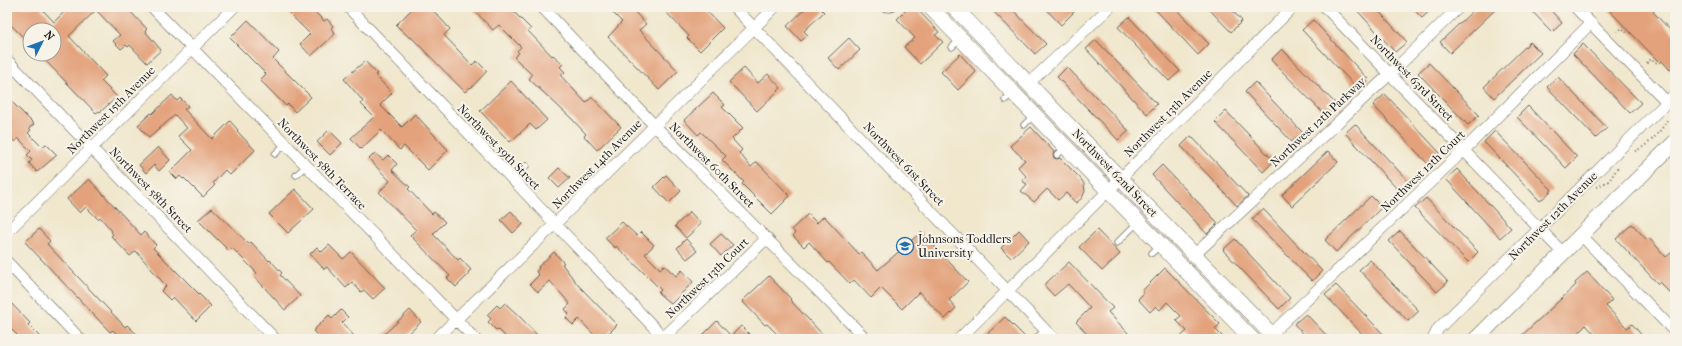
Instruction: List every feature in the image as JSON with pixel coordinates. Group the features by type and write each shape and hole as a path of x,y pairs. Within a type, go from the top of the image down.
{"main road":[{"name":"Northwest 62nd Street","path":"930,7 957,43 1009,96 1029,120 1108,191 1138,222 1156,249 1252,339"},
{"name":"Northwest 62nd Street","path":"954,7 1273,337"},
{"path":"1482,337 1563,253 1675,142"}],"street":[{"name":"Northwest 58th Terrace","path":"152,7 474,339"},
{"name":"Northwest 15th Avenue","path":"7,232 234,7"},
{"name":"Northwest 59th Street","path":"348,7 512,180 665,338"},
{"name":"Northwest 60th Street","path":"542,7 654,125 866,339"},
{"name":"Northwest 61st Street","path":"734,7 1054,339"},
{"name":"Northwest 14th Avenue","path":"436,339 775,7"},
{"path":"1028,84 1110,7"},
{"name":"Northwest 13th Avenue","path":"959,339 1293,7"},
{"name":"Northwest 63rd Street","path":"1325,7 1563,253"},
{"name":"Northwest 12th Parkway","path":"1194,255 1390,74 1459,7"},
{"path":"1575,7 1671,98"},
{"name":"Northwest 12th Court","path":"1273,337 1591,23"},
{"name":"Northwest 58th Street","path":"7,60 275,339"},
{"name":"Northwest 12th Avenue","path":"1433,339 1438,329 1671,98"},
{"path":"1581,235 1675,332"},
{"name":"Northwest 13th Court","path":"665,338 767,238"},
{"path":"7,262 80,339"}],"lane":[{"path":"875,7 890,9 893,7"},
{"path":"275,154 285,144"},
{"path":"296,175 306,166"},
{"path":"512,180 526,166"},
{"path":"1117,243 1138,222"},
{"path":"1035,339 1045,330"}],"path":[{"path":"1597,11 1601,7"},
{"path":"1672,20 1675,17"},
{"path":"1617,32 1622,28 1626,33 1628,32"},
{"path":"1646,63 1651,59 1656,63 1657,62"}],"building":[{"path":"7,7 40,7 54,22 22,22 22,36 7,21"},
{"path":"69,7 126,7 147,29 145,31 161,50 147,63 130,45 128,47 126,45 121,49 113,41 120,35 96,10 69,36 106,76 101,81 117,97 100,112 99,111 96,113 47,62 62,62 62,22 54,22"},
{"path":"283,7 310,7 324,21 327,19 333,26 331,28 335,34 311,56 300,44 310,34"},
{"path":"414,7 430,7 450,29 444,35 472,65 477,61 487,71 471,88 470,87 465,92 411,37 410,38 396,25"},
{"path":"471,7 509,7 531,29 528,31 552,56 553,55 563,64 560,67 565,72 561,76 586,103 592,97 621,127 597,150 584,136 586,134 571,118 529,79 532,75 514,57 519,53 517,51 521,47 499,25 493,30"},
{"path":"607,7 630,7 646,24 639,30 678,71 659,90 608,37 622,22"},
{"path":"661,7 703,7 723,28 700,51 687,38 689,36"},
{"path":"807,7 819,7 824,12 804,31 808,35 801,41 787,26"},
{"path":"909,7 915,7 939,32 935,35 943,42 920,64 904,47 915,38 897,19"},
{"path":"989,7 1010,7 1046,44 1035,54"},
{"path":"1044,7 1079,7 1061,25"},
{"path":"1153,7 1174,7 1209,44 1198,55"},
{"path":"1207,7 1229,7 1242,21 1231,32"},
{"path":"1354,7 1375,7 1407,42 1395,52"},
{"path":"1411,7 1434,7 1422,18"},
{"path":"1477,7 1498,7 1450,53 1440,42"},
{"path":"1528,7 1548,7 1562,23 1552,32"},
{"path":"1606,7 1658,7 1653,12 1675,35 1675,66 1670,70 1662,61 1660,63"},
{"path":"1129,17 1180,71 1169,81 1118,27"},
{"path":"248,20 279,52 273,59 311,97 295,112 288,104 286,106 260,80 266,74 230,38"},
{"path":"1313,20 1368,79 1358,89 1302,30"},
{"path":"849,38 860,50 839,70 828,58"},
{"path":"1096,40 1157,104 1147,114 1086,49"},
{"path":"1530,42 1541,53 1494,98 1484,87"},
{"path":"1583,44 1641,103 1630,113 1573,54"},
{"path":"1282,49 1339,107 1328,118 1271,60"},
{"path":"960,54 976,72 958,90 941,72"},
{"path":"365,61 377,74 375,75 392,93 380,105 402,127 415,114 448,150 428,170 404,146 400,150 381,130 361,149 351,138 374,117 361,104 363,101 344,79"},
{"path":"1429,63 1479,115 1468,125 1418,73"},
{"path":"1067,67 1129,131 1118,140 1057,77"},
{"path":"744,68 758,83 768,74 781,88 757,111 729,82"},
{"path":"1558,77 1607,128 1596,138 1547,87"},
{"path":"511,81 547,120 536,130 530,124 510,142 480,111"},
{"path":"1255,82 1303,133 1292,142 1245,92"},
{"path":"713,93 725,105 722,107 743,128 732,139 742,150 739,153 751,167 757,162 790,196 772,214 742,184 744,182 722,160 726,156 701,132 698,135 684,120"},
{"path":"1385,94 1440,153 1428,164 1373,105"},
{"path":"172,95 177,101 180,98 188,106 184,109 212,139 230,121 238,130 237,131 255,150 230,175 225,170 213,183 215,185 203,197 184,178 183,179 180,176 177,179 170,172 192,150 178,136 187,128 175,115 149,138 138,125"},
{"path":"7,97 34,124 29,128 31,130 28,133 42,147 46,144 57,155 37,172 29,163 32,160 27,155 31,151 18,138 15,142 8,135 12,131 7,126"},
{"path":"1528,106 1577,157 1566,168 1517,117"},
{"path":"1226,111 1274,161 1263,172 1215,122"},
{"path":"1355,124 1409,182 1399,191 1345,133"},
{"path":"1031,127 1054,152 1054,158 1060,158 1084,184 1085,191 1082,198 1076,203 1066,193 1058,200 1047,189 1034,202 1021,191 1027,184 1022,181 1026,176 1018,167 1025,160 1010,146"},
{"path":"329,130 342,143 330,155 317,142"},
{"path":"1495,131 1552,190 1540,201 1484,142"},
{"path":"1191,136 1248,196 1237,206 1181,146"},
{"path":"158,147 170,160 159,171 154,165 146,173 139,165"},
{"path":"1328,151 1338,162 1292,206 1282,195"},
{"path":"375,153 383,160 388,155 397,164 392,170 410,187 408,189 432,214 434,212 445,222 433,234 458,260 460,258 471,270 456,287 447,278 450,276 410,235 416,230 379,192 390,181 369,159"},
{"path":"1162,165 1218,223 1207,234 1152,175"},
{"path":"559,168 570,178 559,188 549,178"},
{"path":"1457,169 1511,228 1500,238 1446,179"},
{"path":"666,175 681,191 669,203 654,187"},
{"path":"89,179 141,235 144,232 156,245 153,248 211,306 196,321 173,297 170,300 161,291 166,286 136,251 130,256 111,236 113,234 111,232 112,231 100,217 98,219 86,207 80,213 67,199"},
{"path":"295,189 314,209 288,233 269,214"},
{"path":"1371,196 1382,207 1336,252 1325,240"},
{"path":"1426,198 1478,252 1468,262 1415,208"},
{"path":"212,208 249,244 251,242 269,261 270,260 282,273 280,275 300,296 285,310 254,276 257,273 232,248 229,251 198,220"},
{"path":"1263,209 1322,271 1312,281 1252,219"},
{"path":"511,211 523,224 513,233 501,220"},
{"path":"690,212 701,224 686,238 675,226"},
{"path":"808,214 817,223 824,216 859,254 861,252 878,270 921,232 968,282 949,300 956,308 945,319 919,292 902,309 881,288 871,298 854,280 850,284 809,242 804,247 793,236 795,233 792,229"},
{"path":"622,222 637,236 641,232 654,245 645,254 660,269 664,265 676,276 682,270 693,282 671,304 658,293 661,290 644,273 616,246 615,248 605,238"},
{"path":"1632,224 1647,240 1649,238 1666,257 1675,250 1675,298 1659,282 1658,284 1616,239"},
{"path":"39,229 50,241 47,244 125,327 127,325 142,339 121,339 113,330 110,332 25,242"},
{"path":"1019,230 1029,241 1011,258 1001,248"},
{"path":"1097,230 1120,254 1102,271 1079,247"},
{"path":"1400,231 1448,282 1437,292 1389,241"},
{"path":"721,234 733,245 721,256 710,244"},
{"path":"686,239 697,251 687,259 677,248"},
{"path":"1235,239 1290,298 1279,309 1223,250"},
{"path":"329,245 343,259 351,252 385,288 373,299 364,290 361,292 352,282 346,288 327,267 324,269 310,254 317,247 322,252"},
{"path":"554,252 564,263 562,264 578,285 617,325 603,339 598,339 579,319 573,325 566,318 569,314 565,309 570,304 550,281 538,292 530,284 539,275 536,272 539,268 538,267"},
{"path":"1370,260 1419,311 1408,321 1359,270"},
{"path":"1069,262 1113,308 1108,312 1128,333 1122,339 1092,339 1076,322 1090,308 1068,284 1054,296 1044,285"},
{"path":"1165,268 1220,324 1215,329 1225,339 1178,339 1187,331 1176,320 1181,316 1167,302 1160,310 1156,306 1150,312 1138,299 1144,293 1142,291"},
{"path":"1587,272 1612,300 1606,306 1627,328 1632,324 1645,339 1599,339 1586,325 1572,339 1518,339 1576,285 1575,283"},
{"path":"769,276 827,339 782,339 767,324 765,325 742,301"},
{"path":"1336,285 1388,339 1367,339 1325,295"},
{"path":"7,299 30,323 28,325 42,339 21,339 7,325"},
{"path":"505,303 541,339 508,339 488,322 491,319 487,315 497,305 500,308"},
{"path":"341,310 348,317 342,323 357,339 321,339 313,331 329,315 332,319"},
{"path":"410,310 421,322 403,339 379,339"},
{"path":"1306,314 1330,339 1308,339 1294,324"},
{"path":"1005,317 1027,339 982,339"},
{"path":"717,321 731,336 741,326 754,339 699,339"}],"place":[{"name":"Johnsons Toddlers University","path":"905,246"}]}
